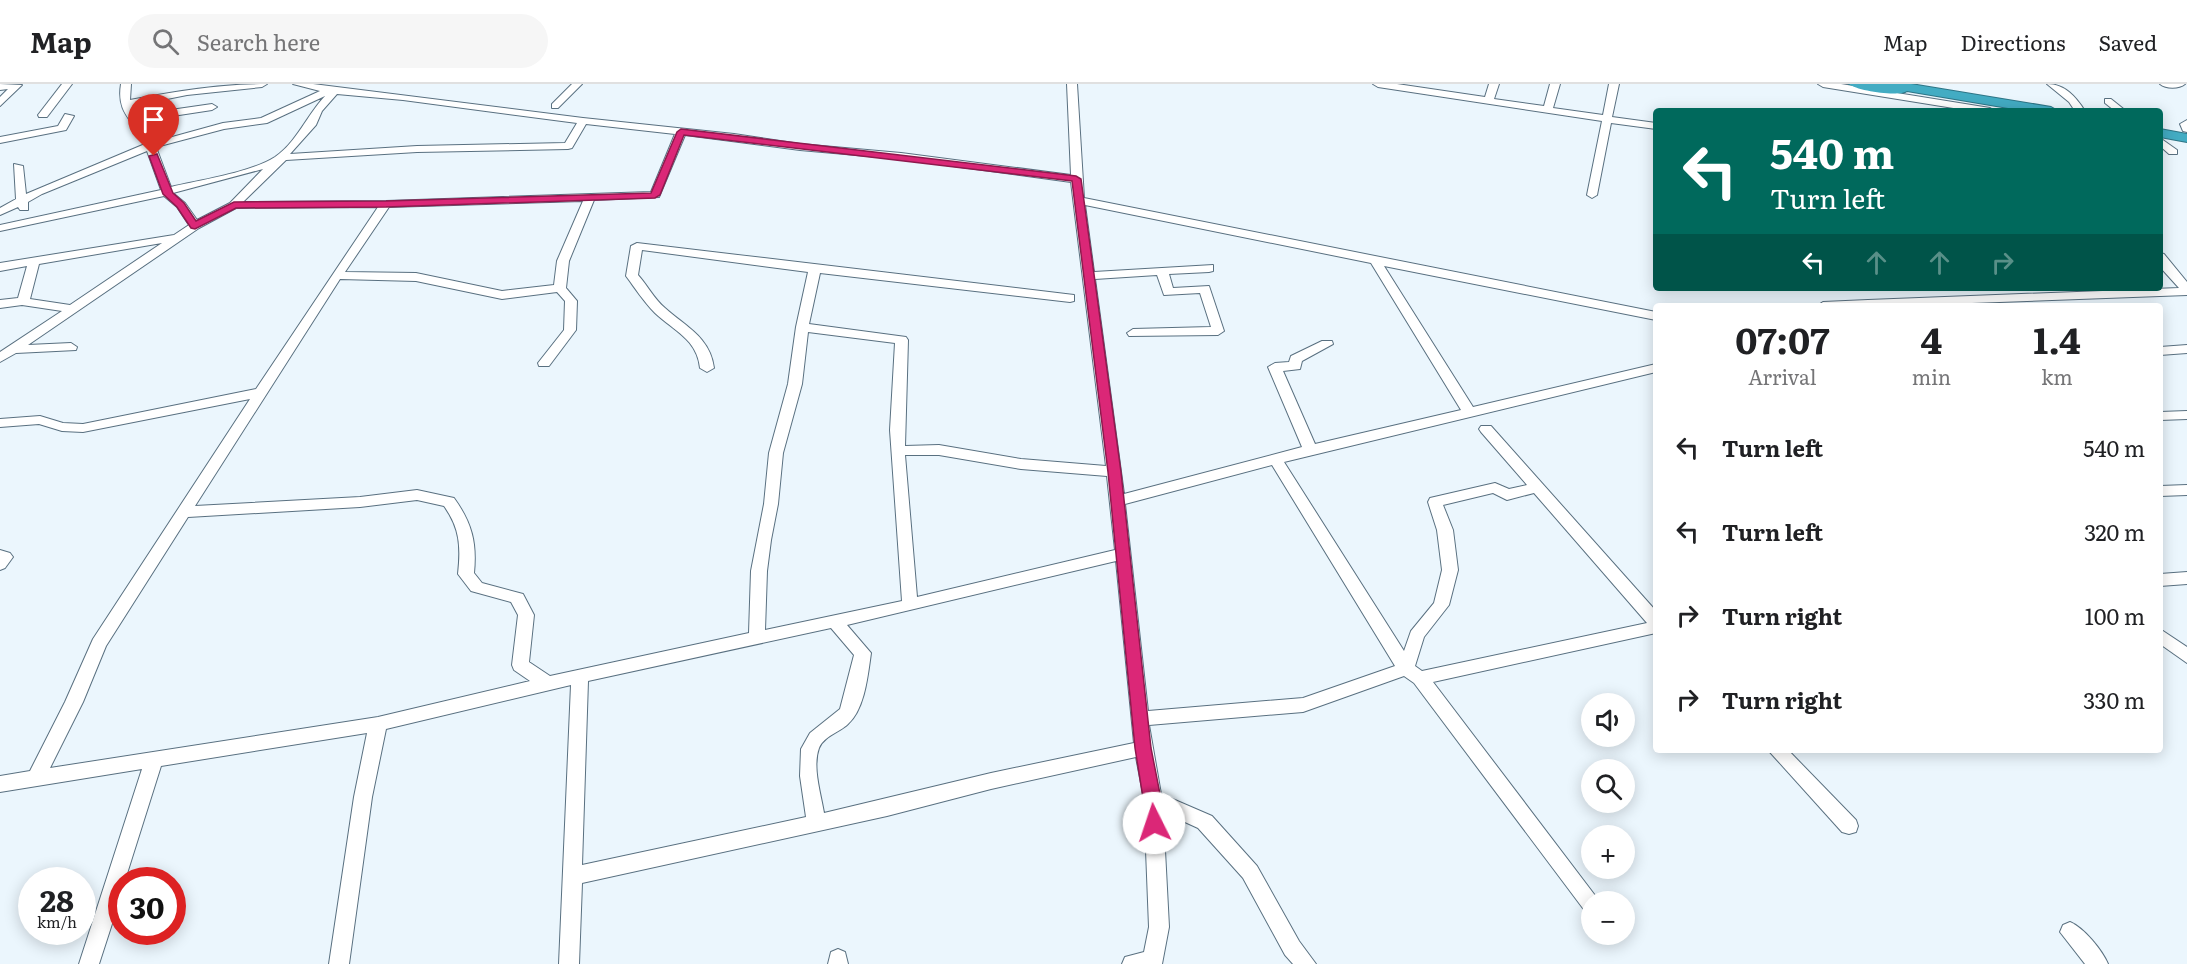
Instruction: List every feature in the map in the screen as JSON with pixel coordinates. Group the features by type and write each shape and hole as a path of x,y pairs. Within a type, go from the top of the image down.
{"highway":[{"path":"1856,84 1999,108"},
{"path":"1887,84 2034,108"},
{"path":"2163,128 2187,130"},
{"path":"2163,134 2187,138"}],"street":[{"path":"0,87 30,84"},
{"path":"43,115 67,84"},
{"path":"126,84 124,97 132,119 150,146 167,192 181,205 195,226"},
{"path":"127,104 188,92 262,84"},
{"path":"298,84 333,91 403,97 583,121 1076,179"},
{"path":"555,106 577,84"},
{"path":"1072,84 1076,179 1114,472 1143,748 1153,799 1159,927 1146,963"},
{"path":"1378,84 1653,126"},
{"path":"1489,100 1494,84"},
{"path":"1548,109 1555,84"},
{"path":"1592,195 1609,119 1614,84"},
{"path":"1823,84 1971,108"},
{"path":"2052,84 2073,100 2078,108"},
{"path":"2165,84 2182,86"},
{"path":"0,103 16,85"},
{"path":"0,212 38,192 150,146 223,126 263,121 333,91"},
{"path":"0,358 195,226 234,205 302,135 312,123 317,110 333,91"},
{"path":"2108,101 2117,108"},
{"path":"132,119 212,107"},
{"path":"0,140 62,128 69,116"},
{"path":"0,228 167,192 247,172 284,157 417,149 568,146 583,121"},
{"path":"2187,123 2185,124 2187,130"},
{"path":"234,205 386,204 655,195 681,132"},
{"path":"2163,144 2173,152"},
{"path":"18,166 22,201 29,222"},
{"path":"544,363 570,330 571,301 560,288 563,261 590,198"},
{"path":"1080,200 1120,210 1653,315"},
{"path":"36,778 74,702 99,644 337,275 386,204"},
{"path":"0,267 179,237"},
{"path":"707,368 707,360 694,337 652,304 642,285 632,276 637,246 1070,298"},
{"path":"1375,260 1470,414"},
{"path":"2163,260 2168,267 2166,267 2187,290"},
{"path":"23,301 34,261"},
{"path":"2168,267 2187,268"},
{"path":"1088,276 1209,268"},
{"path":"757,637 762,551 771,504 776,453 795,384 802,327 815,269"},
{"path":"1133,333 1218,331 1205,289 1168,292 1162,272"},
{"path":"337,275 416,277 502,295 560,288"},
{"path":"1872,303 2187,290"},
{"path":"2044,291 2052,297"},
{"path":"0,304 23,301 37,307 58,306 72,309"},
{"path":"802,327 902,340 898,451 900,508 910,604"},
{"path":"1310,450 1275,367 1294,366 1296,359 1327,344"},
{"path":"13,349 71,347"},
{"path":"2163,351 2187,349"},
{"path":"1116,501 1310,450 1470,414 1653,369"},
{"path":"0,423 40,420 62,426 83,428 262,392"},
{"path":"2163,416 2187,414"},
{"path":"1486,429 1653,619"},
{"path":"898,451 939,450 1021,464 1114,472"},
{"path":"1275,459 1413,673 1581,891"},
{"path":"1413,673 1417,635 1441,605 1450,570 1445,530 1435,502 1495,488 1507,495 1537,487"},
{"path":"2163,491 2187,490"},
{"path":"186,512 360,502 417,495 449,502 461,518 469,546 466,574 477,587 517,598 526,615 520,665 548,684"},
{"path":"0,784 378,724 580,676 1122,555"},
{"path":"0,556 4,556 0,564"},
{"path":"2163,580 2187,578"},
{"path":"816,823 810,772 810,747 823,731 847,715 861,671 863,653 834,621"},
{"path":"1140,719 1303,705 1413,673 1653,628"},
{"path":"2163,637 2187,656"},
{"path":"569,964 580,676"},
{"path":"339,964 363,797 378,724"},
{"path":"573,876 887,808 991,781 1143,748"},
{"path":"1780,753 1849,826"},
{"path":"88,964 154,761"},
{"path":"1153,799 1205,822 1250,872 1292,948 1306,964"},
{"path":"2070,932 2098,964"}],"route":[{"path":"154,156 168,194 181,205 195,226 234,205 386,204 655,195 681,132 734,137 763,143 901,156 1076,179 1095,336 1110,435 1143,748 1153,799 1154,823"}]}
